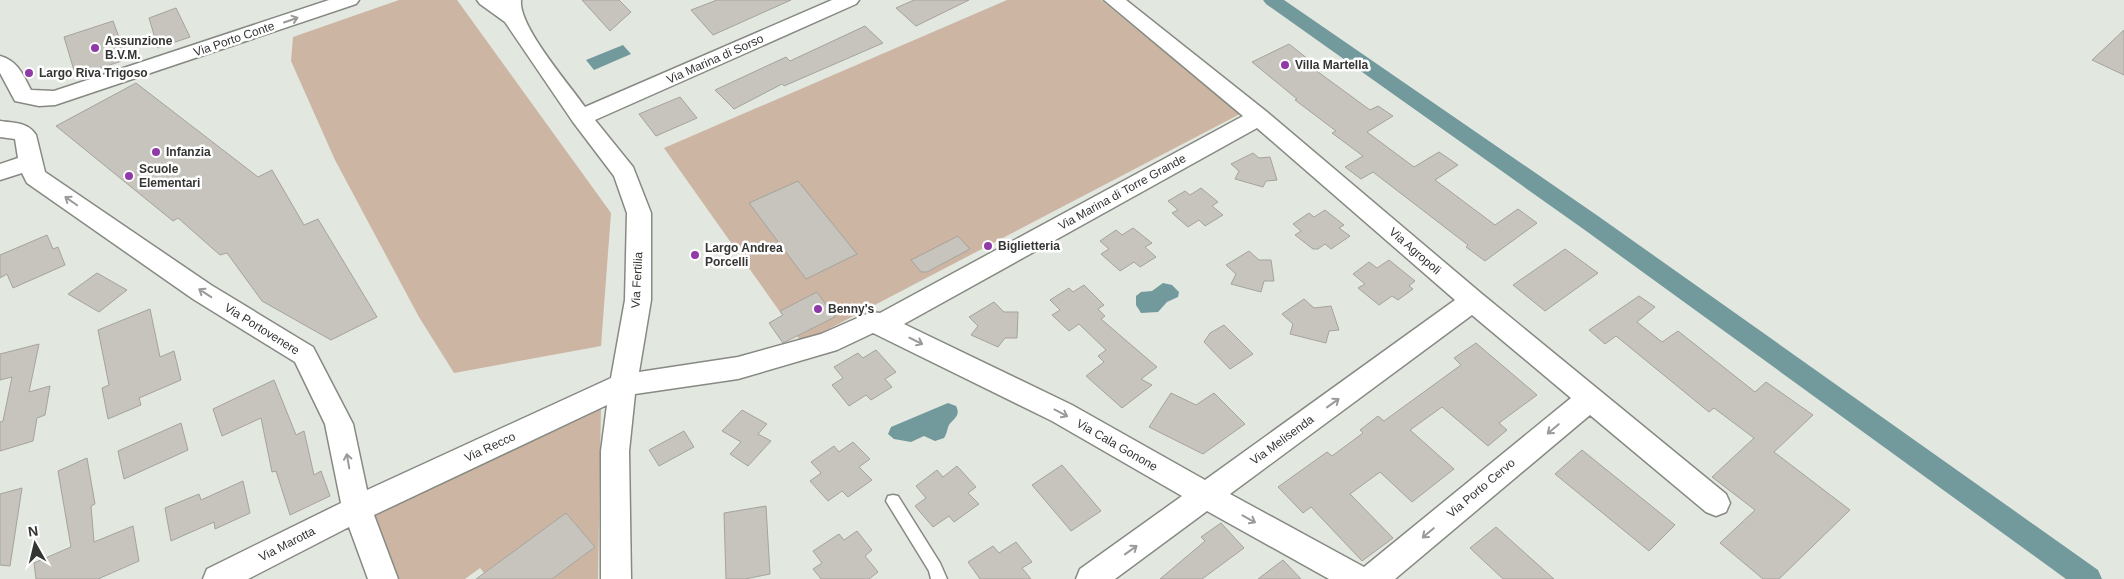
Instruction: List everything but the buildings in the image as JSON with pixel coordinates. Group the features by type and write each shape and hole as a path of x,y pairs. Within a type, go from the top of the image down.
{"street":[{"name":"Via Porto Conte","path":"0,64 10,70 23,96 39,99 62,96 349,0"},
{"path":"487,0 512,9"},
{"name":"Via Marina di Sorso","path":"581,117 849,0"},
{"name":"Via Agropoli","path":"1114,0 1259,117 1473,301 1716,503"},
{"name":"Via Fertilia","path":"512,9 518,28 581,117 625,173 640,213 638,300 623,384 615,451 616,579"},
{"name":"Via Marina di Torre Grande","path":"623,384 738,368 828,343 876,323 1259,117"},
{"name":"Via Portovenere","path":"0,129 19,131 25,134 35,177 202,292 304,355 339,424 357,509 383,579"},
{"path":"0,172 30,162"},
{"name":"Via Melisenda","path":"1091,579 1473,301"},
{"name":"Via Cala Gonone","path":"876,323 1062,413 1206,496 1358,579"},
{"name":"Via Recco","path":"357,509 623,384"},
{"name":"Via Porto Cervo","path":"1372,579 1591,398"},
{"name":"Via Marotta","path":"218,579 357,509"}],"lane":[{"path":"893,501 935,568 939,579"}],"shaded area":[{"path":"399,0 457,0 611,213 601,346 454,373 419,317 335,160 291,61 293,37"},
{"path":"1007,0 1101,0 1240,114 802,343 664,148"},
{"path":"601,406 598,579 552,579 595,547 566,513 484,573 480,568 465,579 393,579 372,515"}],"water":[{"path":"623,45 631,54 594,70 586,60"},
{"path":"1163,283 1172,285 1179,292 1178,297 1167,302 1158,312 1141,313 1136,305 1136,296 1141,292 1152,291"},
{"path":"948,403 956,406 958,412 949,425 944,438 935,441 924,436 911,442 894,439 888,434 891,427"}],"waterway":[{"path":"1272,0 1590,222 2088,579"}],"place":[{"name":"Assunzione B.V.M.","path":"95,48"},
{"name":"Villa Martella","path":"1285,65"},
{"name":"Largo Riva Trigoso","path":"29,73"},
{"name":"Infanzia","path":"156,152"},
{"name":"Scuole Elementari","path":"129,176"},
{"name":"Biglietteria","path":"988,246"},
{"name":"Largo Andrea Porcelli","path":"695,255"},
{"name":"Benny's","path":"818,309"}]}
